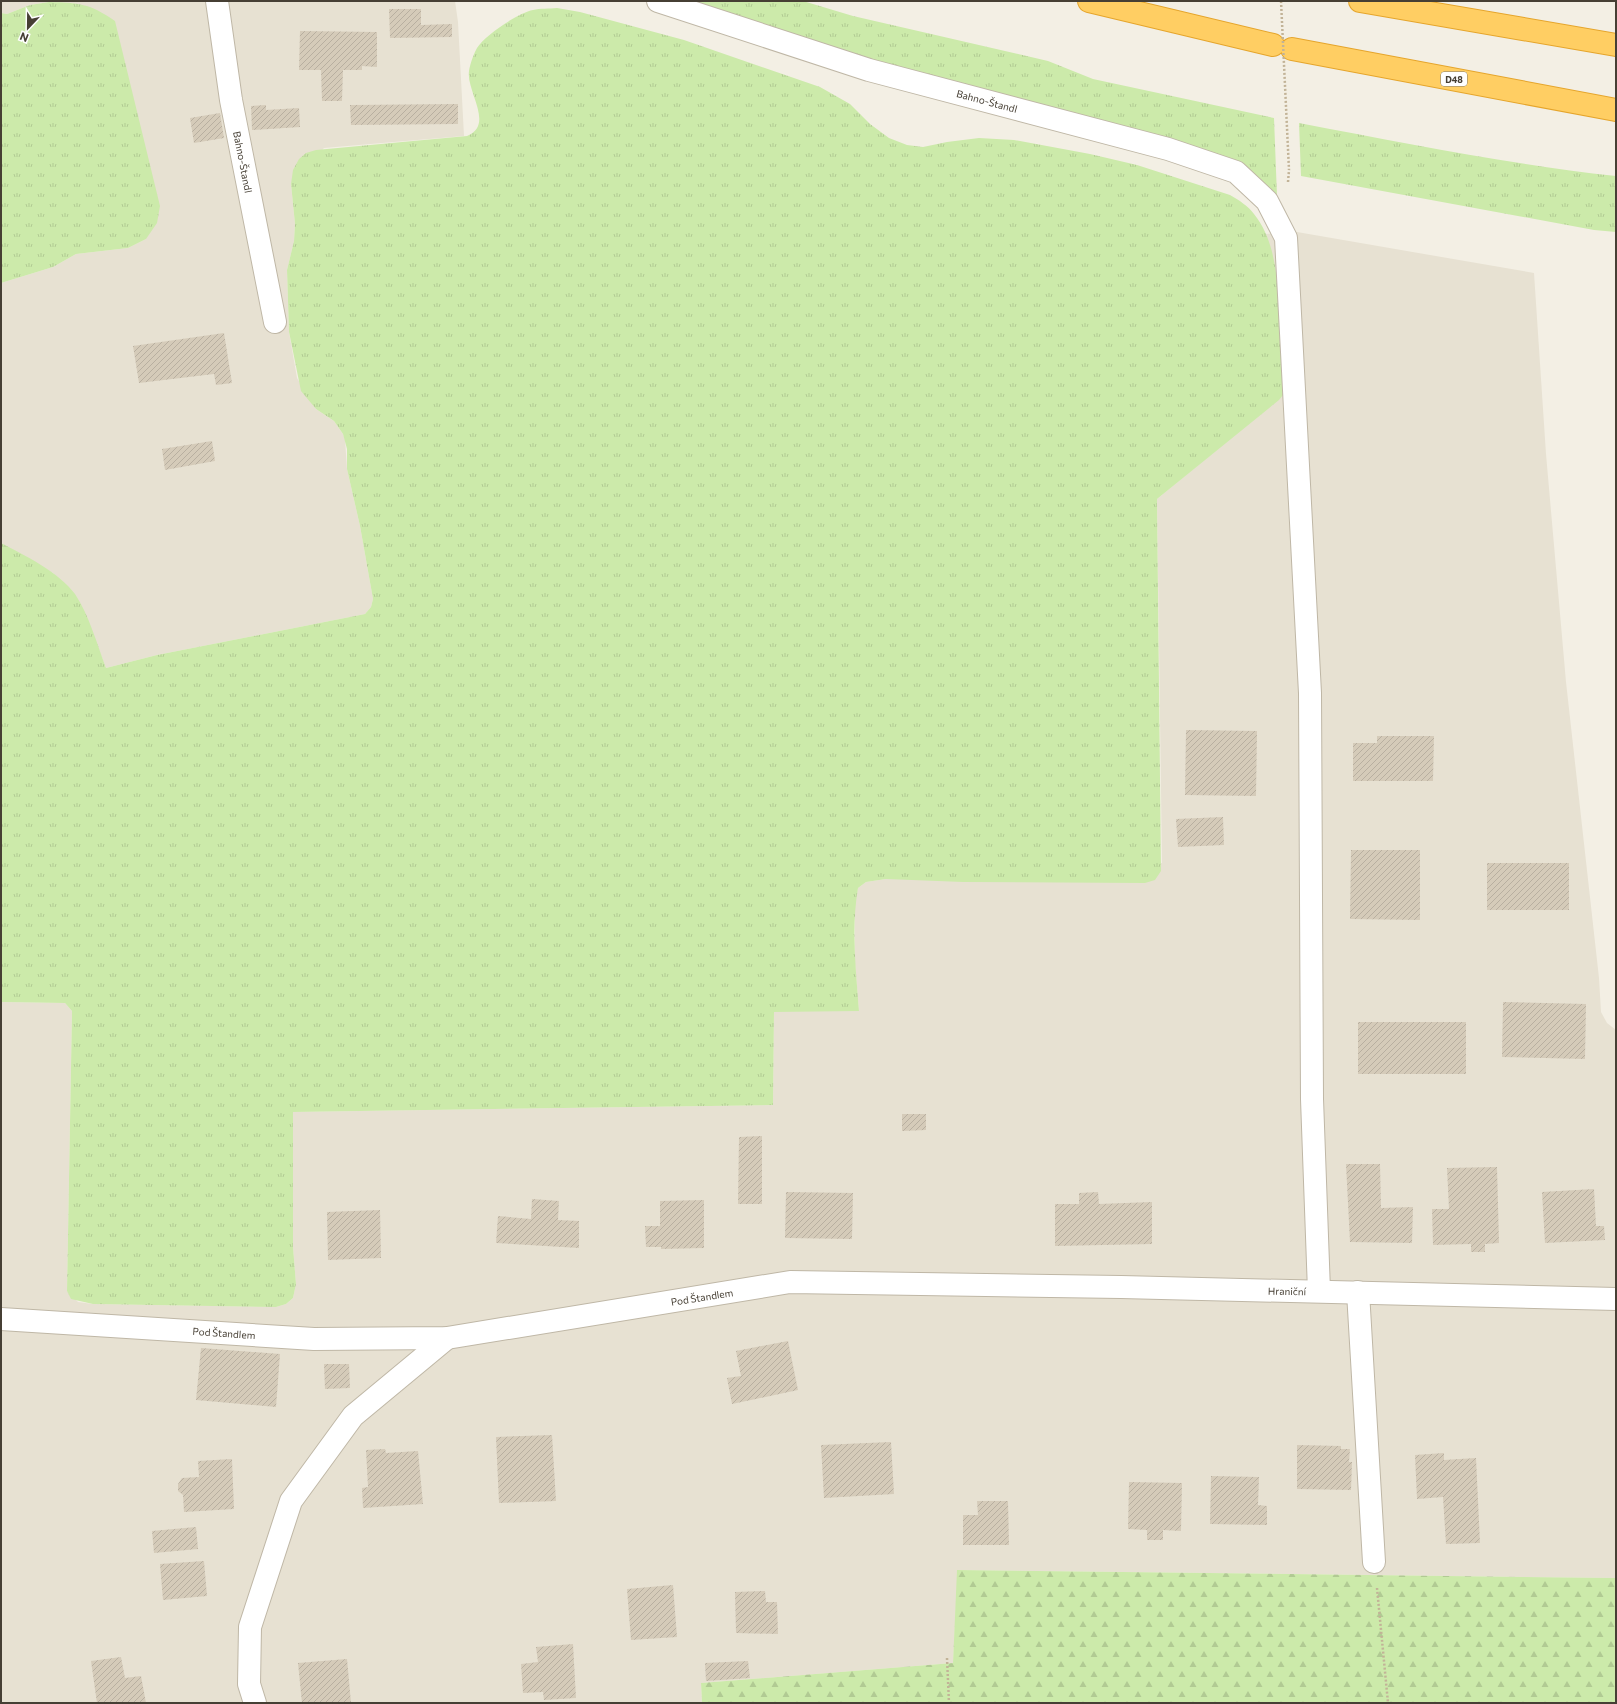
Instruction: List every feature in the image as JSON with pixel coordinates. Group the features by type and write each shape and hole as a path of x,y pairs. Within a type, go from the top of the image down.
{"highway":[{"name":"D48","path":"1089,1 1282,47 1616,110"},
{"path":"1360,1 1616,45"}],"street":[{"name":"Bahno-Štandl","path":"217,1 231,100 275,322"},
{"name":"Bahno-Štandl","path":"658,1 869,70 1168,149 1236,172 1267,201 1286,238 1310,693 1312,1099 1319,1291"},
{"name":"Pod Štandlem","path":"1,1319 314,1339 447,1338 790,1282 959,1284"},
{"name":"Hraniční","path":"959,1284 1319,1291 1616,1299"},
{"path":"1358,1292 1374,1562"},
{"path":"255,1703 249,1684 250,1627 291,1501 353,1416 447,1338"}],"path":[{"path":"1281,1 1289,170"},
{"path":"1374,1562 1388,1703"},
{"path":"947,1658 949,1703"}],"shaded area":[{"path":"1,1 455,1 458,22 464,136 324,148 291,184 295,224 294,241 287,270 289,332 297,378 316,409 334,421 345,439 347,469 360,526 373,599 371,607 365,614 157,655 106,668 86,617 74,594 53,573 1,543 1,283 53,267 76,254 128,248 146,239 73,3 49,2 30,5 7,14 1,13"},
{"path":"1297,232 1534,273 1546,454 1566,682 1599,978 1601,1012 1607,1023 1616,1030 1616,1578 958,1570 953,1663 701,1683 702,1703 1,1703 1,1002 65,1003 72,1011 67,1291 78,1302 93,1304 276,1307 286,1304 293,1298 296,1284 293,1247 293,1112 773,1105 774,1011 859,1011 855,963 855,903 858,888 866,882 886,879 1162,863 1157,499 1282,396 1283,390 1272,253 1265,234"}],"green space":[{"path":"686,1 803,1 853,16 1048,61 1093,79 1274,118 1277,196 1236,162 819,45"},
{"path":"49,2 68,3 91,7 115,21 160,206 157,223 146,239 128,248 76,254 53,267 1,283 1,13 7,14 30,5"},
{"path":"557,8 580,12 684,40 820,87 850,104 870,124 889,138 907,145 923,147 979,138 1014,140 1090,154 1137,165 1230,195 1243,203 1254,214 1269,241 1276,272 1283,373 1283,395 1279,400 1157,499 1161,871 1155,880 1145,883 963,882 886,879 866,882 858,888 854,934 859,1011 774,1012 773,1105 293,1112 293,1247 296,1284 293,1298 286,1304 276,1307 93,1304 71,1299 67,1291 72,1011 65,1003 1,1002 1,543 51,571 75,594 89,620 106,668 157,655 365,614 371,607 373,599 360,526 347,469 347,449 343,434 334,421 316,409 301,391 289,332 287,270 294,241 295,224 291,184 293,170 299,159 306,153 316,150 467,136 475,131 479,124 477,107 469,79 472,59 477,48 494,31 519,15 536,9"},
{"path":"1299,123 1496,159 1616,176 1616,232 1594,230 1301,176"},
{"path":"957,1570 1616,1578 1616,1703 702,1703 701,1683 953,1663"}],"building":[{"path":"389,9 421,9 421,25 452,24 452,37 390,38"},
{"path":"300,31 377,32 377,67 362,66 362,70 343,70 342,101 322,101 321,70 299,70"},
{"path":"458,104 458,124 351,125 350,105"},
{"path":"266,105 266,110 299,108 300,127 252,130 251,106"},
{"path":"220,113 224,138 194,143 190,118"},
{"path":"224,333 232,383 216,385 214,374 139,383 133,346"},
{"path":"212,441 215,461 165,470 162,449"},
{"path":"1186,730 1257,731 1256,796 1185,795"},
{"path":"1377,736 1434,736 1433,781 1353,781 1353,743 1377,743"},
{"path":"1223,817 1224,845 1178,847 1176,819"},
{"path":"1351,850 1420,850 1420,920 1350,919"},
{"path":"1487,863 1569,863 1569,910 1487,910"},
{"path":"1503,1002 1586,1004 1585,1059 1502,1057"},
{"path":"1358,1022 1466,1022 1466,1074 1358,1074"},
{"path":"902,1114 926,1114 926,1130 902,1131"},
{"path":"762,1136 762,1204 738,1204 739,1137"},
{"path":"1346,1164 1380,1164 1381,1208 1413,1207 1412,1243 1350,1242"},
{"path":"1497,1167 1499,1243 1485,1244 1485,1252 1471,1252 1471,1244 1433,1245 1432,1209 1449,1209 1447,1168"},
{"path":"1594,1189 1596,1226 1604,1226 1605,1240 1545,1243 1542,1192"},
{"path":"786,1192 853,1193 852,1239 785,1238"},
{"path":"1098,1192 1099,1204 1152,1202 1152,1244 1055,1246 1055,1204 1079,1204 1079,1193"},
{"path":"532,1199 559,1201 558,1220 579,1221 579,1248 496,1243 498,1216 531,1219"},
{"path":"704,1200 704,1248 661,1249 661,1247 646,1247 645,1226 660,1226 660,1201"},
{"path":"380,1210 381,1258 328,1260 327,1212"},
{"path":"788,1341 798,1390 732,1404 727,1378 741,1376 736,1351"},
{"path":"201,1348 280,1354 276,1407 196,1400"},
{"path":"324,1364 349,1364 350,1388 325,1389"},
{"path":"552,1435 556,1501 499,1503 496,1437"},
{"path":"891,1442 894,1494 824,1498 821,1445"},
{"path":"1297,1445 1341,1446 1341,1449 1350,1449 1349,1462 1352,1462 1351,1490 1297,1489"},
{"path":"385,1449 386,1453 418,1451 423,1504 363,1508 362,1488 368,1487 366,1450"},
{"path":"1444,1453 1444,1460 1476,1458 1480,1543 1446,1544 1443,1497 1417,1499 1415,1455"},
{"path":"232,1459 234,1509 184,1512 183,1495 178,1491 178,1484 182,1478 199,1477 198,1461"},
{"path":"1211,1476 1259,1477 1258,1505 1267,1506 1267,1525 1210,1524"},
{"path":"1129,1482 1182,1483 1181,1531 1163,1530 1163,1540 1147,1540 1147,1530 1128,1529"},
{"path":"977,1501 1008,1501 1009,1545 963,1545 963,1515 978,1515"},
{"path":"196,1527 198,1549 154,1553 152,1531"},
{"path":"204,1561 207,1596 163,1600 160,1564"},
{"path":"673,1585 677,1637 631,1640 627,1589"},
{"path":"765,1591 766,1602 777,1602 778,1634 736,1633 735,1592"},
{"path":"573,1644 576,1698 544,1700 543,1692 523,1693 521,1664 538,1662 536,1647"},
{"path":"121,1657 125,1678 141,1676 146,1703 97,1703 91,1661"},
{"path":"347,1659 351,1703 302,1703 298,1663"},
{"path":"748,1661 750,1678 706,1681 705,1663"}]}
